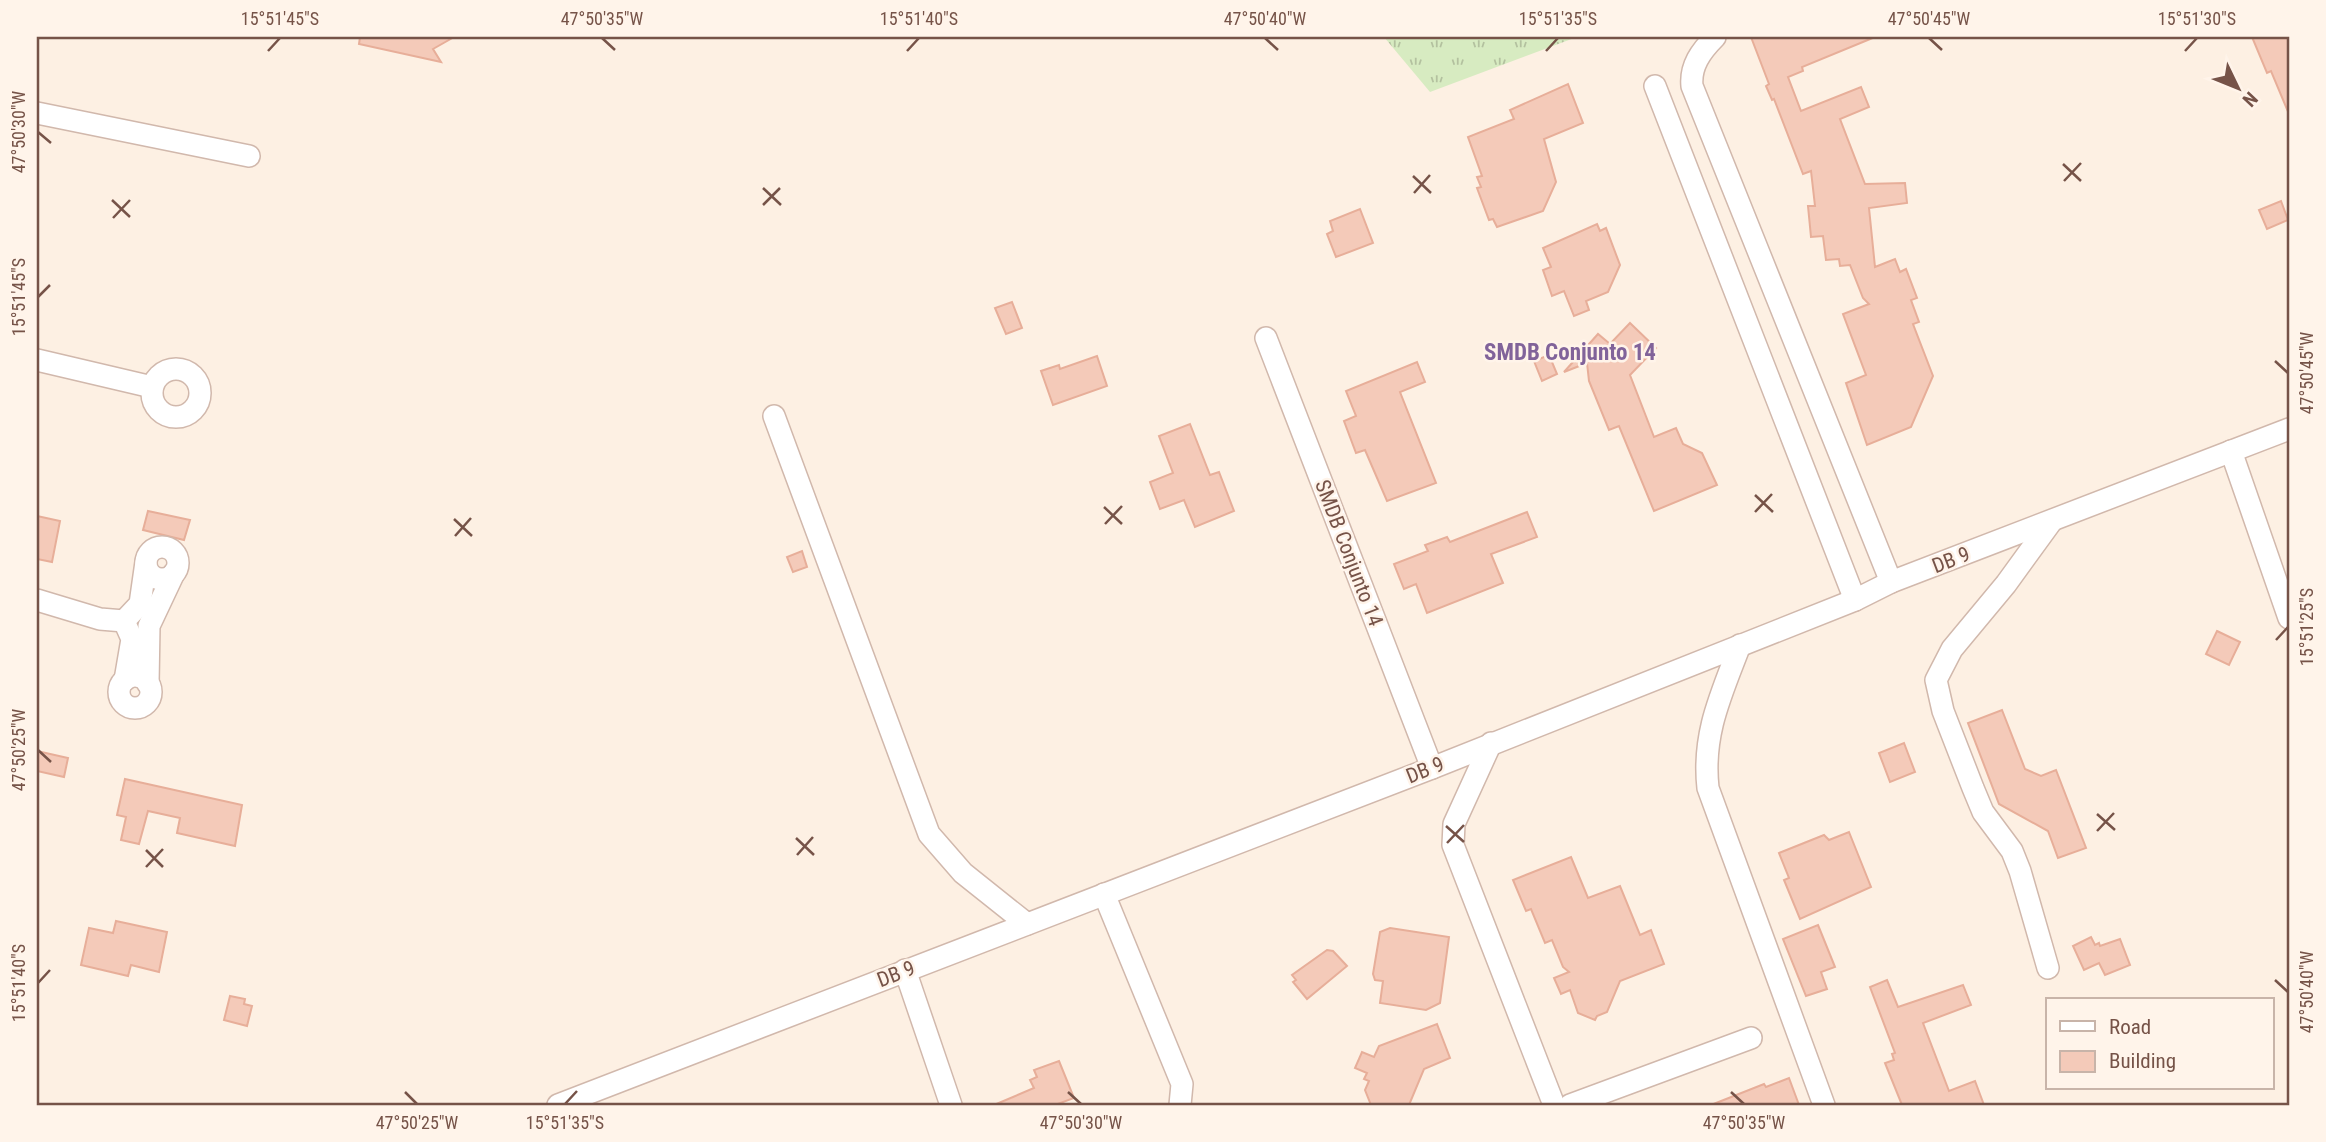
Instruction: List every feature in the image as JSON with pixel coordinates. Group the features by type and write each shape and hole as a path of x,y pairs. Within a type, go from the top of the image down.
{"street":[{"path":"1715,37 1697,59 1691,73 1692,86 1891,582"},
{"path":"1655,86 1855,600"},
{"path":"37,113 249,156"},
{"name":"SMDB Conjunto 14","path":"1266,338 1432,768"},
{"path":"37,360 152,387"},
{"path":"775,415 929,834 963,873 1027,924"},
{"name":"DB 9","path":"558,1105 1432,768 1855,600 1891,582 2289,429"},
{"path":"2231,451 2289,618"},
{"path":"2048,968 2020,871 2012,851 1983,812 1943,711 1936,680 1952,649 2051,522"},
{"path":"146,562 148,571 154,577 165,579 174,573 149,626 150,695 147,703 132,708 124,705 119,695 125,680 132,639 124,621 140,604 146,562"},
{"path":"37,600 88,616 124,621"},
{"path":"1740,645 1712,719 1705,759 1708,788 1824,1105"},
{"path":"125,680 135,677 148,684"},
{"path":"1492,743 1454,824 1453,845 1554,1105"},
{"path":"1104,894 1182,1084 1180,1105"},
{"path":"905,970 951,1105"},
{"path":"1570,1105 1751,1038"}],"green space":[{"path":"1384,37 1577,37 1430,92"}],"building":[{"path":"360,37 454,37 433,49 441,62 359,44"},
{"path":"1751,37 1875,37 1802,67 1803,71 1788,77 1801,111 1861,87 1869,107 1840,119 1865,184 1905,183 1907,203 1869,208 1875,267 1895,259 1900,272 1906,269 1917,298 1911,300 1919,322 1913,324 1933,376 1911,427 1867,445 1846,383 1866,375 1843,314 1869,304 1863,298 1850,265 1840,266 1839,259 1826,260 1823,236 1811,237 1808,206 1815,206 1811,171 1803,174 1774,99 1772,100 1766,86 1769,84"},
{"path":"2252,37 2289,37 2289,114 2271,71 2267,73"},
{"path":"1568,84 1583,123 1544,139 1556,182 1543,211 1497,227 1493,219 1489,220 1477,188 1481,187 1477,177 1482,176 1468,137 1514,119 1510,110"},
{"path":"2281,201 2288,220 2267,229 2259,210"},
{"path":"1360,209 1373,243 1336,257 1327,234 1333,231 1330,221"},
{"path":"1597,224 1600,231 1606,228 1620,265 1608,292 1586,301 1589,310 1574,316 1564,291 1552,296 1543,270 1551,267 1543,248"},
{"path":"1012,302 1022,328 1006,334 995,308"},
{"path":"1630,323 1656,348 1630,375 1654,437 1676,428 1683,444 1702,453 1717,485 1654,511 1619,426 1609,430 1589,381 1587,363 1564,372 1598,334 1610,344"},
{"path":"1549,355 1557,374 1542,381 1534,361"},
{"path":"1097,356 1107,386 1053,405 1041,371 1059,365 1060,369"},
{"path":"1417,362 1425,382 1400,392 1436,483 1387,501 1365,450 1356,453 1344,421 1356,416 1346,391"},
{"path":"1190,424 1210,475 1219,472 1234,511 1195,527 1184,500 1160,509 1150,482 1173,473 1159,436"},
{"path":"148,511 190,520 184,540 143,530"},
{"path":"1527,512 1537,537 1491,554 1503,583 1427,613 1416,584 1404,589 1394,564 1428,551 1425,545 1447,537 1450,542"},
{"path":"37,516 60,521 52,562 37,559"},
{"path":"802,551 807,567 793,572 787,557"},
{"path":"2217,631 2240,642 2229,665 2206,654"},
{"path":"2002,710 2025,769 2041,776 2056,770 2086,848 2058,858 2048,831 1999,804 1968,723"},
{"path":"1904,743 1915,772 1890,782 1879,753"},
{"path":"37,751 68,758 64,777 37,771"},
{"path":"125,779 242,805 235,846 177,833 180,818 148,811 139,844 121,840 126,817 117,815"},
{"path":"1849,832 1871,887 1800,919 1784,880 1789,878 1779,853 1824,835 1829,840"},
{"path":"1571,857 1588,898 1620,886 1640,935 1651,930 1664,964 1620,981 1607,1012 1597,1016 1595,1020 1578,1013 1570,990 1561,994 1554,978 1569,972 1563,967 1552,940 1545,943 1531,909 1526,911 1513,880"},
{"path":"116,921 167,932 159,972 131,965 128,976 81,965 89,928 113,933"},
{"path":"1818,925 1835,967 1821,972 1827,989 1806,996 1783,939"},
{"path":"1390,928 1449,937 1440,1003 1426,1010 1380,1003 1383,981 1375,980 1373,974 1380,932"},
{"path":"2091,937 2095,945 2099,943 2100,946 2120,939 2130,965 2105,975 2099,963 2084,970 2073,946"},
{"path":"1327,950 1333,951 1347,966 1307,999 1293,982 1296,980 1292,975"},
{"path":"1887,980 1898,1007 1963,985 1971,1005 1923,1023 1949,1091 1975,1081 1984,1105 1902,1105 1885,1063 1894,1060 1892,1054 1895,1053 1870,987"},
{"path":"230,996 245,999 244,1004 252,1006 247,1026 224,1020"},
{"path":"1437,1024 1450,1058 1424,1069 1409,1105 1371,1105 1365,1090 1369,1081 1364,1079 1367,1073 1355,1068 1362,1052 1374,1057 1379,1046"},
{"path":"1059,1061 1074,1098 1055,1105 994,1105 1034,1088 1030,1080 1037,1077 1034,1070"},
{"path":"1789,1078 1799,1105 1711,1105 1764,1084 1766,1087"}],"district":[{"name":"SMDB Conjunto 14","path":"1570,352"}]}
